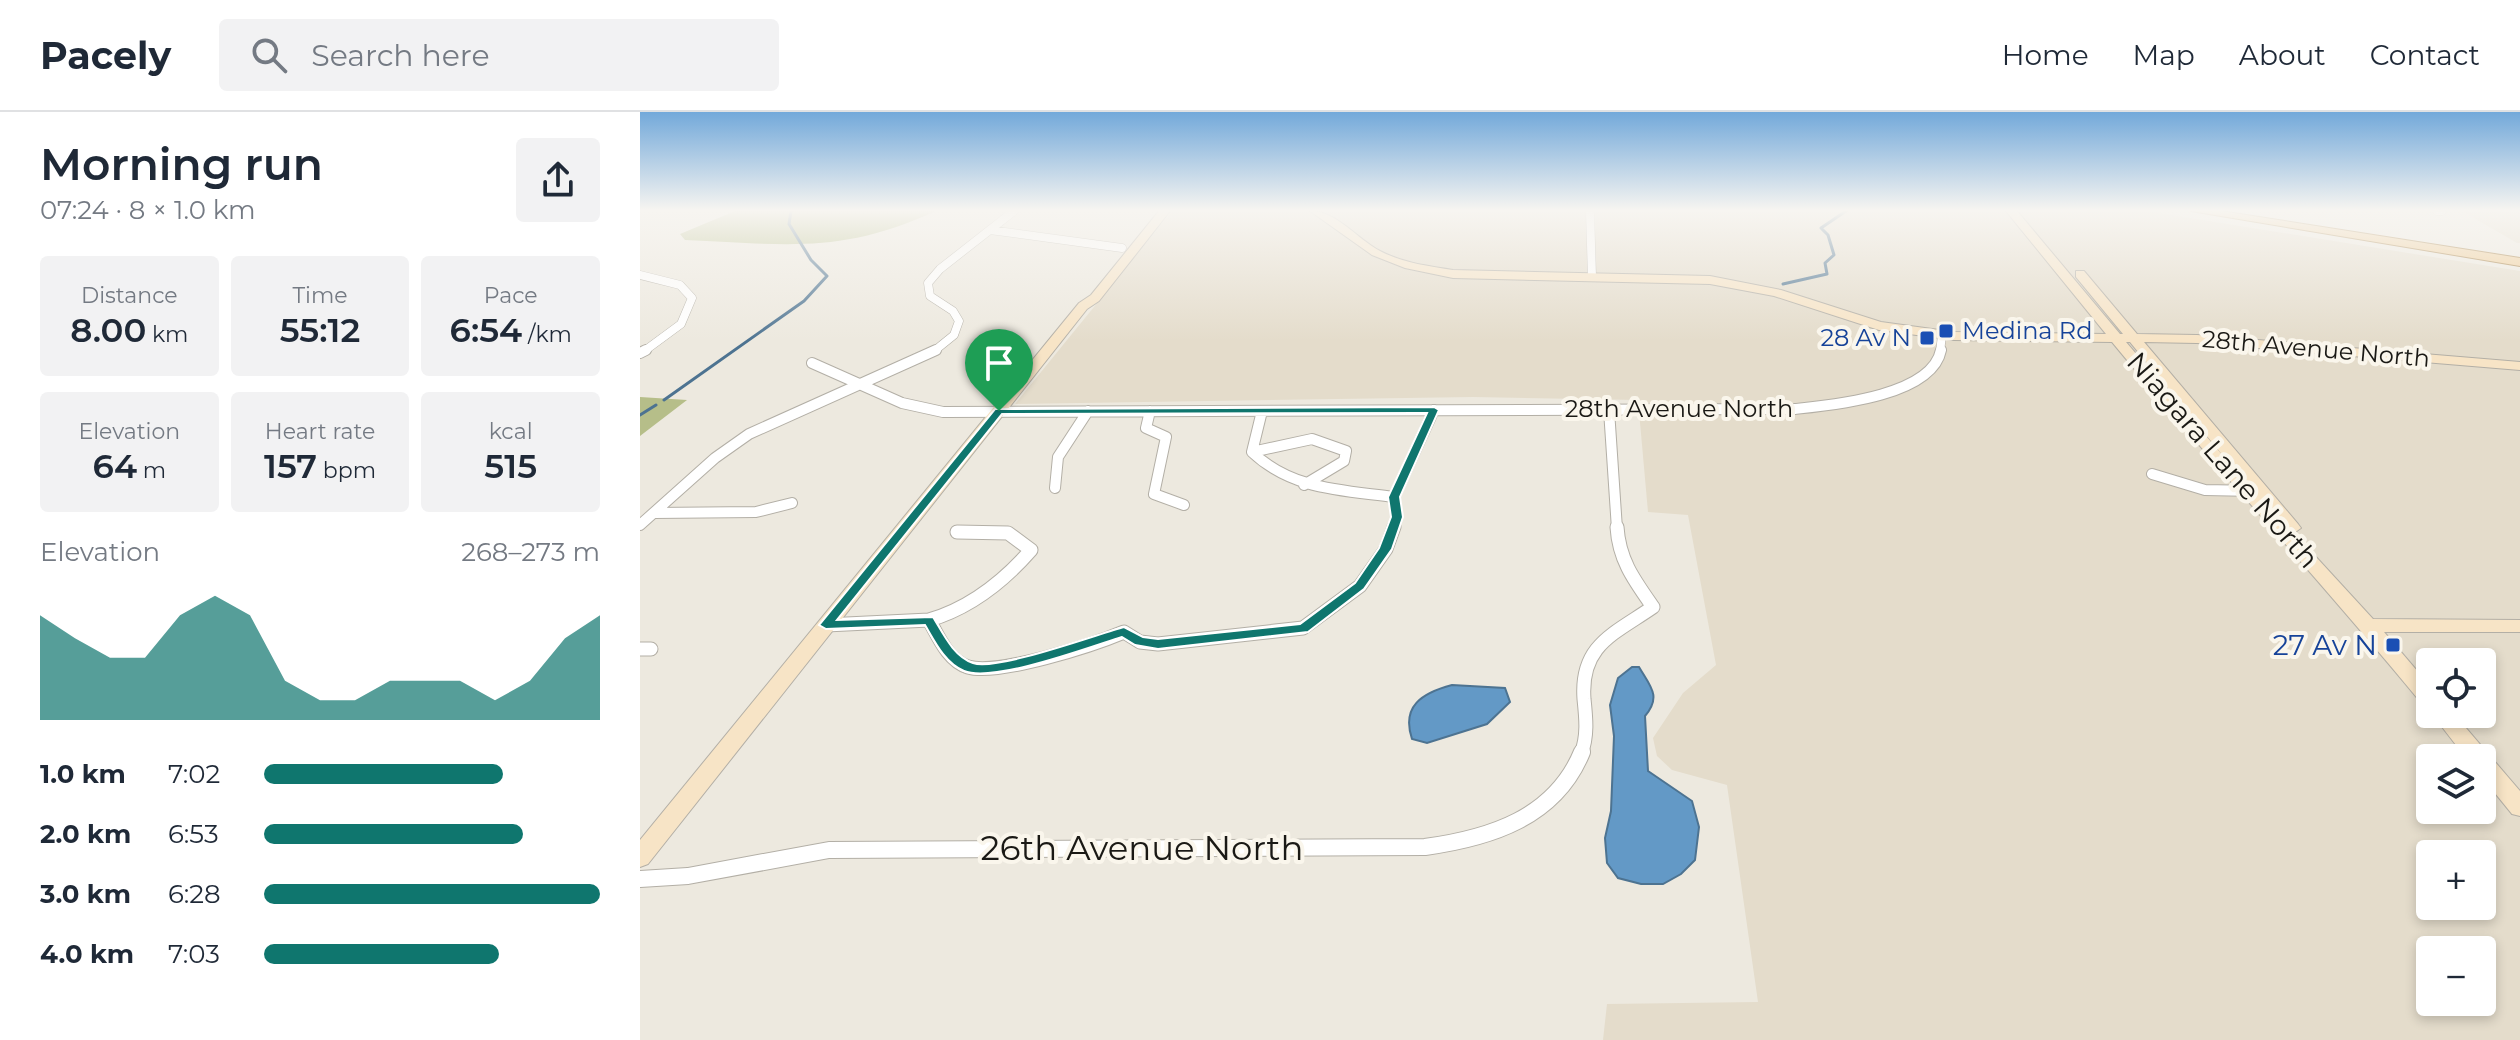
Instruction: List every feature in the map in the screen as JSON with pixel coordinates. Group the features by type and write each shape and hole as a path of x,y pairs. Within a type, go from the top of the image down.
{"main road":[{"path":"2471,254 2520,262"}],"street":[{"path":"640,525 715,458 749,434 935,351 954,335 959,328 957,314 930,296 928,283 959,254"},
{"path":"1083,306 1084,297 1117,254"},
{"path":"640,857 1083,306 1095,298 1130,254"},
{"path":"1379,254 1409,266 1477,276 1687,278 1732,283 1777,293 1867,323 1942,335"},
{"path":"1591,254 1592,277"},
{"name":"Niagara Lane North","path":"2047,254 2245,491 2344,597 2416,683"},
{"name":"Niagara Lane North","path":"2061,254 2263,491 2344,597"},
{"path":"640,275 675,283 688,291 692,298 689,315 669,335 640,353"},
{"name":"28th Avenue North","path":"812,363 921,408 999,411 1795,409 1853,401 1894,390 1927,373 1942,354 1942,335 2134,337 2274,344 2520,366"},
{"path":"929,620 947,651 968,667 982,669 1038,658 1124,632 1140,642 1158,644 1303,628 1367,578 1386,549 1397,517 1394,497 1434,410"},
{"name":"26th Avenue North","path":"640,879 694,876 773,858 829,850 1457,844 1506,829 1541,808 1561,789 1575,768 1584,746 1587,725 1585,672 1589,659 1596,649 1653,607 1625,567 1618,548 1609,410"},
{"path":"1055,488 1052,474 1060,454 1088,411"},
{"path":"1150,411 1146,428 1166,437 1164,458 1153,483 1154,494 1184,505"},
{"path":"1252,452 1262,411"},
{"path":"1252,452 1312,437 1346,451 1344,461 1304,485"},
{"path":"1252,452 1267,466 1304,485 1394,497"},
{"path":"2152,474 2205,490 2263,491"},
{"path":"654,513 756,512 792,503"},
{"path":"826,625 929,620 959,609 1021,562 1031,550 1023,537 1011,532 957,532"},
{"path":"2368,625 2520,626"},
{"path":"2454,728 2467,744"},
{"path":"2496,779 2520,807"}],"shaded area":[{"path":"1137,254 2416,254 2520,271 2520,1040 1603,1040 1607,1004 1758,1002 1727,785 1672,770 1657,756 1653,738 1683,693 1716,665 1688,515 1648,512 1638,400 1473,397 1015,404"}],"green space":[{"path":"640,397 687,400 640,436"}],"water":[{"path":"1632,667 1639,667 1653,697 1645,716 1648,771 1692,801 1699,827 1695,860 1681,874 1663,884 1641,884 1618,878 1607,863 1605,838 1611,811 1614,736 1610,705 1618,678"},
{"path":"1452,685 1505,688 1510,702 1487,724 1427,743 1412,739 1409,718 1417,703 1432,692"}],"waterway":[{"path":"664,400 804,301 827,276 808,254"},
{"path":"1783,284 1827,274 1825,263 1834,254"},
{"path":"640,415 656,405"}],"place":[{"name":"Medina Rd","path":"1946,331"},
{"name":"28 Av N","path":"1927,338"},
{"name":"27 Av N","path":"2393,645"}],"route":[{"path":"1434,410 1394,497 1397,517 1386,549 1360,586 1303,628 1282,633 1232,635 1158,644 1140,642 1124,632 1113,638 1038,658 982,669 968,667 947,651 929,620 826,625 999,411 1434,410"}]}
